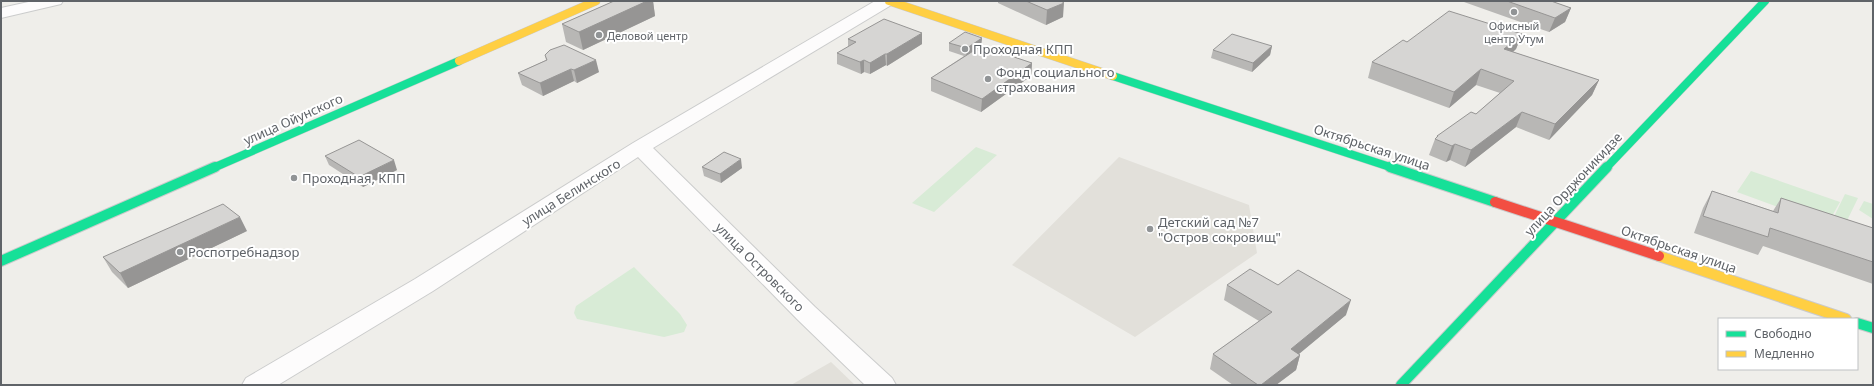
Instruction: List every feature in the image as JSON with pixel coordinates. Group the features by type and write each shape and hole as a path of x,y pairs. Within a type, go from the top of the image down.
{"street":[{"path":"1,14 55,1"},
{"name":"улица Ойунского","path":"1,261 596,1"},
{"name":"улица Белинского","path":"256,385 424,285 640,147 888,1"},
{"name":"Октябрьская улица","path":"888,1 1061,60 1843,318"},
{"name":"улица Орджоникидзе","path":"1401,385 1765,1"},
{"name":"улица Островского","path":"640,147 800,307 882,385"},
{"path":"1858,323 1873,328"}],"shaded area":[{"name":"Детский сад №7 \"Остров сокровищ\"","path":"1119,157 1249,205 1257,253 1135,337 1012,265"},
{"path":"831,362 855,385 791,385"}],"green space":[{"path":"976,147 997,155 934,212 912,203"},
{"path":"1751,171 1840,202 1827,225 1737,192"},
{"path":"1845,194 1858,198 1842,231 1829,227"},
{"path":"1864,201 1873,204 1873,219 1859,210"},
{"path":"634,267 680,314 687,325 684,332 664,337 577,319 574,313 576,306"}],"building":[{"path":"614,1 647,1 579,32 562,24"},
{"path":"1026,1 1061,1 1064,3 1047,10"},
{"path":"1507,1 1551,1 1571,8 1555,18"},
{"path":"1449,11 1522,34 1504,49 1599,80 1555,124 1522,112 1471,150 1455,144 1452,146 1435,139 1437,136 1471,112 1476,114 1514,81 1481,69 1454,92 1372,62 1403,40 1407,42"},
{"path":"884,19 922,33 870,63 864,60 860,62 837,53 856,42 848,39"},
{"path":"965,32 982,38 967,48 949,43"},
{"path":"1232,34 1272,46 1253,63 1213,50"},
{"path":"564,45 596,60 540,83 518,73 547,60 545,55 550,50"},
{"path":"981,46 1032,63 982,99 931,78"},
{"path":"359,140 394,160 359,177 325,156"},
{"path":"724,152 741,159 720,174 702,167"},
{"path":"1712,191 1778,213 1781,198 1873,228 1873,262 1770,228 1768,237 1703,216"},
{"path":"223,204 240,217 120,273 103,257"},
{"path":"1250,269 1278,285 1298,270 1351,300 1291,349 1300,355 1261,385 1258,385 1213,354 1272,312 1227,285"}],"traffic: fast":[{"path":"1401,385 1765,1"},
{"path":"1,261 459,61"},
{"path":"1113,76 1495,202"},
{"path":"1858,323 1873,328"}],"traffic: slow":[{"path":"459,61 596,1"},
{"path":"889,1 1113,76"},
{"path":"1659,256 1843,318"}],"traffic: jam":[{"path":"1495,202 1659,256"}],"place":[{"name":"Офисный центр Утум","path":"1514,12"},
{"name":"Деловой центр","path":"599,35"},
{"name":"Проходная КПП","path":"965,49"},
{"name":"Фонд социального страхования","path":"988,79"},
{"name":"Проходная, КПП","path":"294,178"},
{"name":"Детский сад №7 \"Остров сокровищ\"","path":"1150,229"},
{"name":"Роспотребнадзор","path":"180,252"}]}
